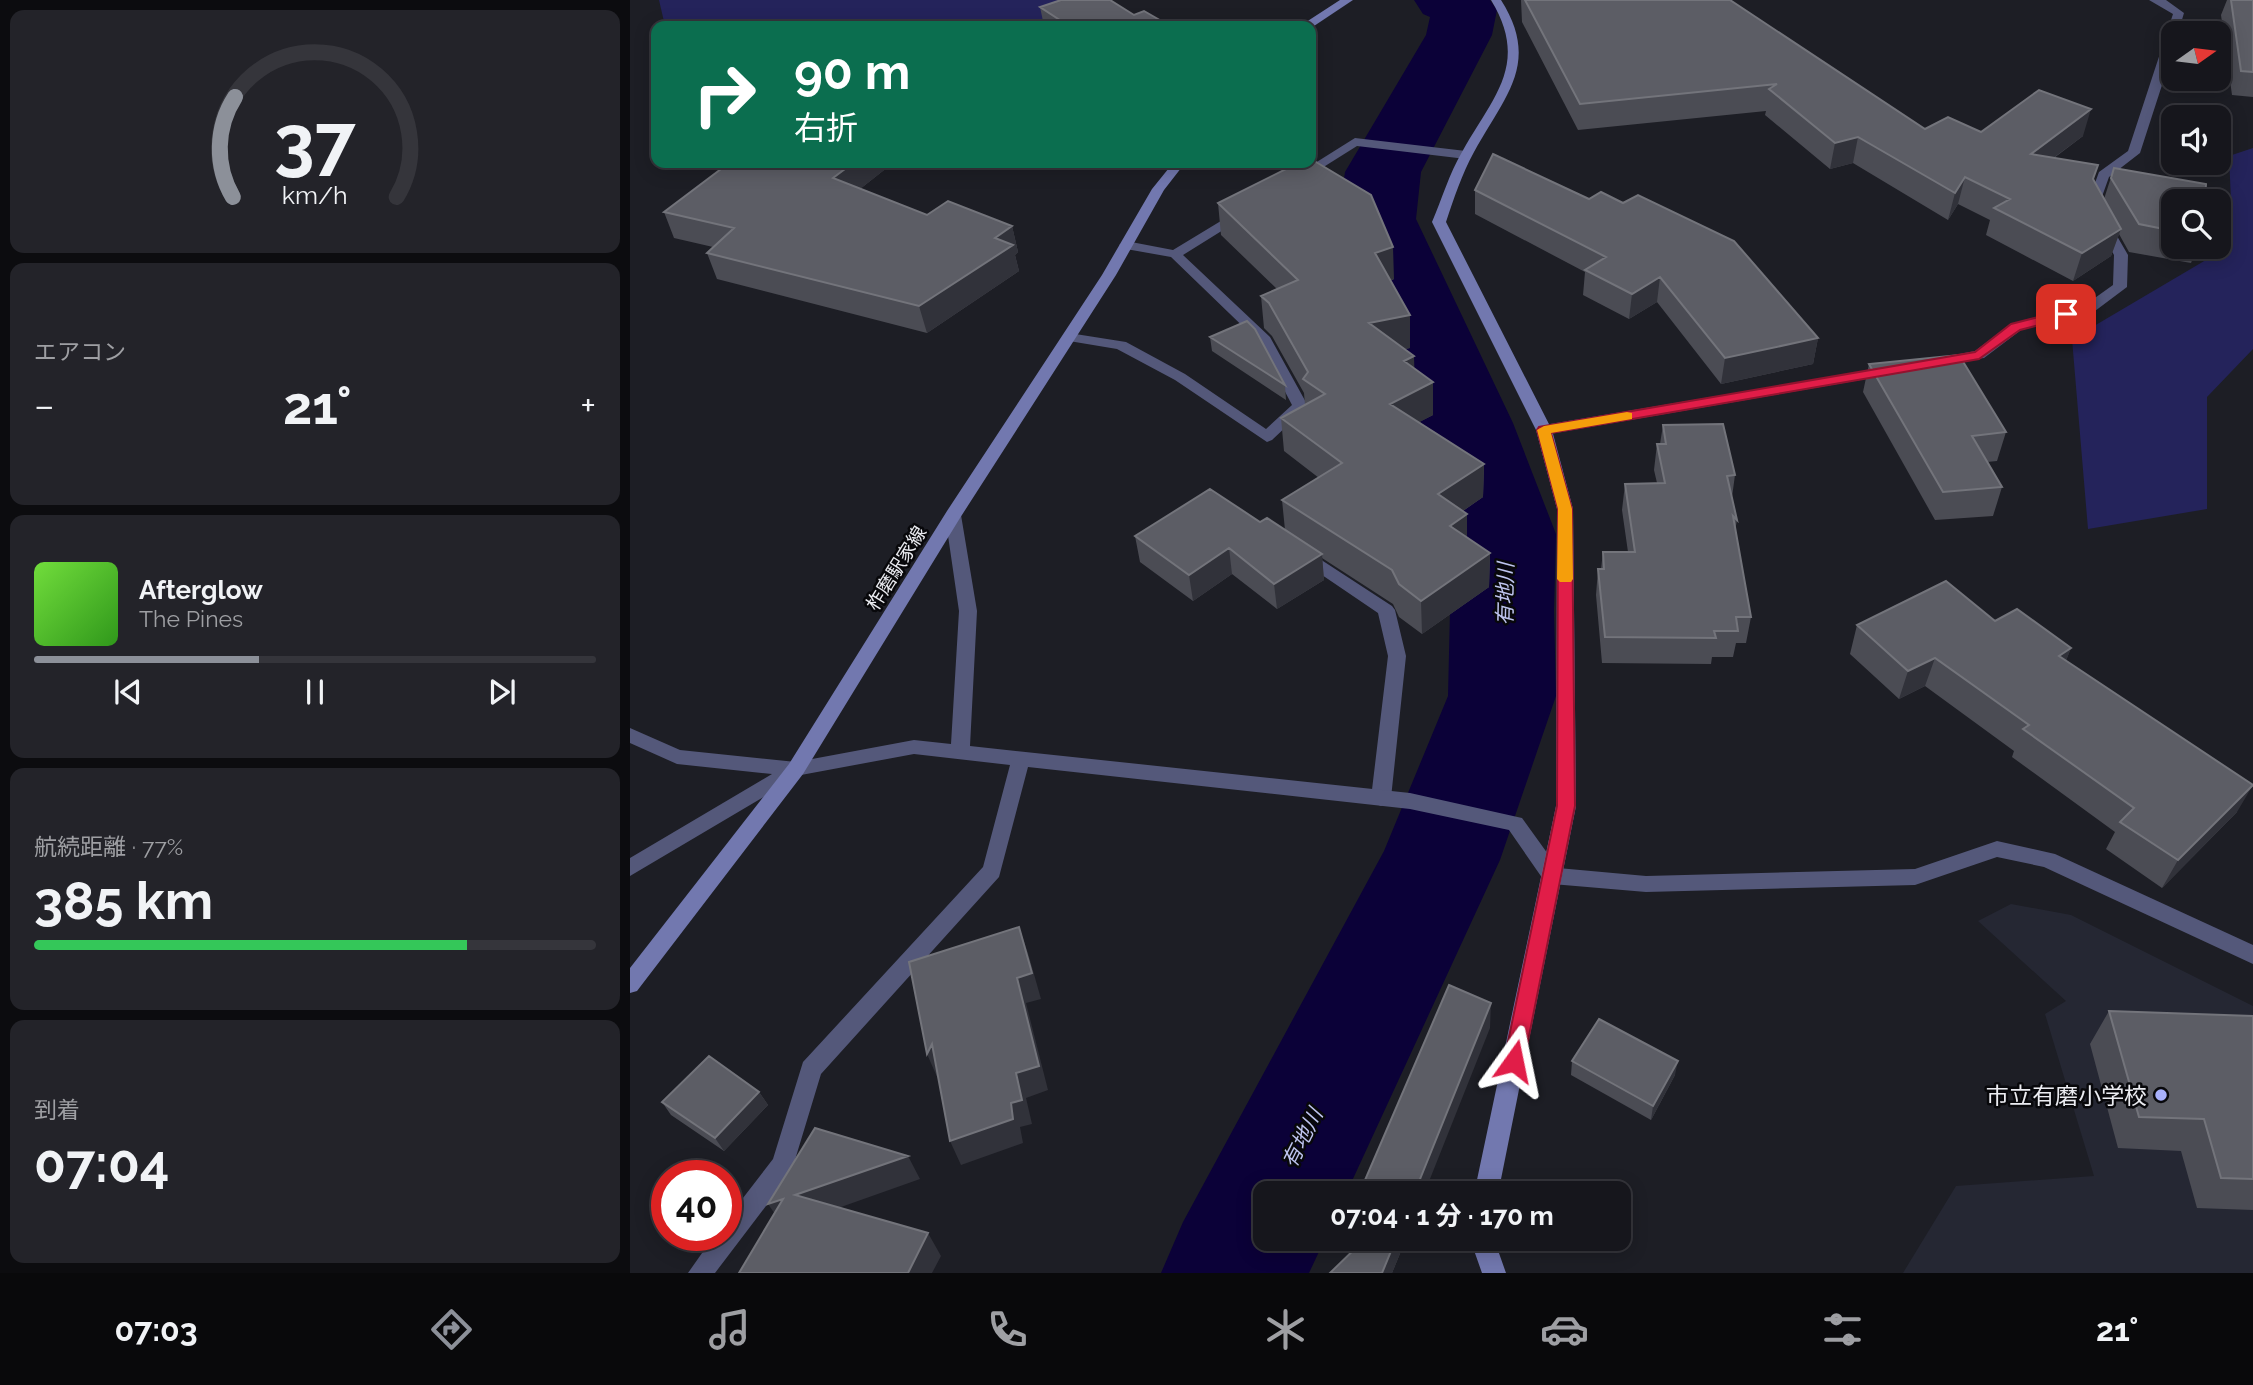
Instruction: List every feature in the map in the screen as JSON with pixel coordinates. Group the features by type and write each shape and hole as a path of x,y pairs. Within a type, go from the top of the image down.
{"street":[{"path":"1314,21 1348,0"},
{"path":"1489,1181 1566,806 1565,509 1544,430 1439,222 1458,153 1505,92 1517,50 1505,12 1496,0"},
{"path":"1544,430 1979,355 2016,327 2090,307 2120,287 2121,255 2093,205 2103,175 2134,153 2179,13 2158,0"},
{"path":"1316,166 1355,142 1458,153"},
{"name":"柞磨駅家線","path":"630,984 796,769 953,515 1069,337 1158,189 1175,168"},
{"path":"1288,184 1314,168"},
{"path":"1175,254 1254,205"},
{"path":"1069,337 1121,345 1180,377 1267,437 1300,406 1265,340 1175,254 1126,245"},
{"path":"953,515 968,611 960,752"},
{"path":"1284,542 1386,610 1397,656 1381,798"},
{"path":"630,735 677,757 796,769 914,747 1410,800 1516,824 1552,876"},
{"path":"700,1273 783,1165 811,1069 992,872 1021,759"},
{"path":"630,868 796,769"},
{"path":"1552,876 1646,884 1915,877 1997,849 2048,860 2253,955"},
{"path":"1486,1251 1494,1273"}],"shaded area":[{"path":"659,0 1083,0 1077,21 664,21"},
{"path":"2253,148 2253,349 2207,397 2207,509 2088,529 2072,339 2208,259 2231,259 2231,155"},
{"name":"市立有磨小学校","path":"2011,904 2071,915 2253,1006 2253,1273 1903,1273 1956,1186 2094,1176 2045,1014 2066,1001 1978,921"}],"building":[{"path":"1061,0 1110,0 1134,15 1144,11 1161,21 1061,21 1040,7"},
{"path":"1525,0 1730,0 1925,129 1948,117 1981,132 2039,90 2091,109 2031,154 2098,165 2093,179 2121,229 2082,253 1994,208 2010,199 1965,177 1955,193 1858,137 1835,143 1769,89 1777,84 1580,104"},
{"path":"2231,0 2253,0 2253,72 2241,71"},
{"path":"1493,154 1589,199 1601,192 1623,203 1638,195 1734,241 1818,338 1725,358 1660,277 1632,294 1585,270 1606,257 1475,190"},
{"path":"1316,162 1371,195 1393,247 1375,253 1410,315 1369,323 1414,356 1404,361 1433,382 1390,404 1484,464 1438,494 1467,514 1450,526 1490,553 1421,601 1399,584 1392,570 1282,500 1342,463 1281,418 1325,394 1303,379 1308,372 1269,303 1261,296 1298,280 1218,203 1288,168 1316,168"},
{"path":"722,168 846,168 833,178 927,215 948,201 1012,226 995,238 1013,245 919,306 707,253 734,228 664,212"},
{"path":"2114,168 2206,184 2206,189 2161,189 2161,228 2139,224 2111,178"},
{"path":"1247,321 1255,329 1285,385 1210,337"},
{"path":"1959,355 2006,432 1972,436 2002,487 1943,492 1869,364"},
{"path":"1723,424 1735,475 1727,476 1737,520 1733,516 1751,617 1736,617 1738,631 1714,631 1716,638 1605,637 1598,569 1604,569 1603,552 1635,552 1625,484 1665,483 1657,444 1666,444 1663,425"},
{"path":"1210,489 1260,522 1267,518 1322,554 1274,584 1229,548 1189,575 1135,536"},
{"path":"1946,581 1995,621 2017,609 2071,648 2059,656 2253,785 2178,860 2120,822 2134,808 2023,729 2029,725 1935,658 1908,671 1857,625"},
{"path":"1019,927 1032,973 1017,978 1039,1066 1016,1073 1022,1100 1011,1103 1013,1119 950,1141 932,1044 927,1054 909,962"},
{"path":"1449,985 1491,1003 1419,1181 1365,1181"},
{"path":"2109,1011 2253,1016 2253,1179 2221,1178 2204,1119 2139,1117"},
{"path":"1599,1019 1678,1061 1653,1106 1572,1061"},
{"path":"709,1056 759,1092 715,1138 662,1102"},
{"path":"815,1128 908,1156 795,1195 928,1233 908,1273 739,1273 783,1199 768,1204"},
{"path":"1353,1251 1391,1251 1382,1273 1330,1273"}],"waterway":[{"name":"有地川","path":"1280,1181 1440,860 1502,696 1502,611 1507,534 1467,423 1377,219 1383,172 1459,35 1464,10 1446,0"},
{"name":"有地川","path":"1234,1273 1253,1234"}],"slow traffic":[{"path":"1565,579 1565,509 1544,430 1627,416"}],"place":[{"name":"市立有磨小学校","path":"2161,1095"}],"route":[{"path":"1514,1061 1566,806 1565,509 1544,430 1979,355 2016,327 2066,314"}]}
